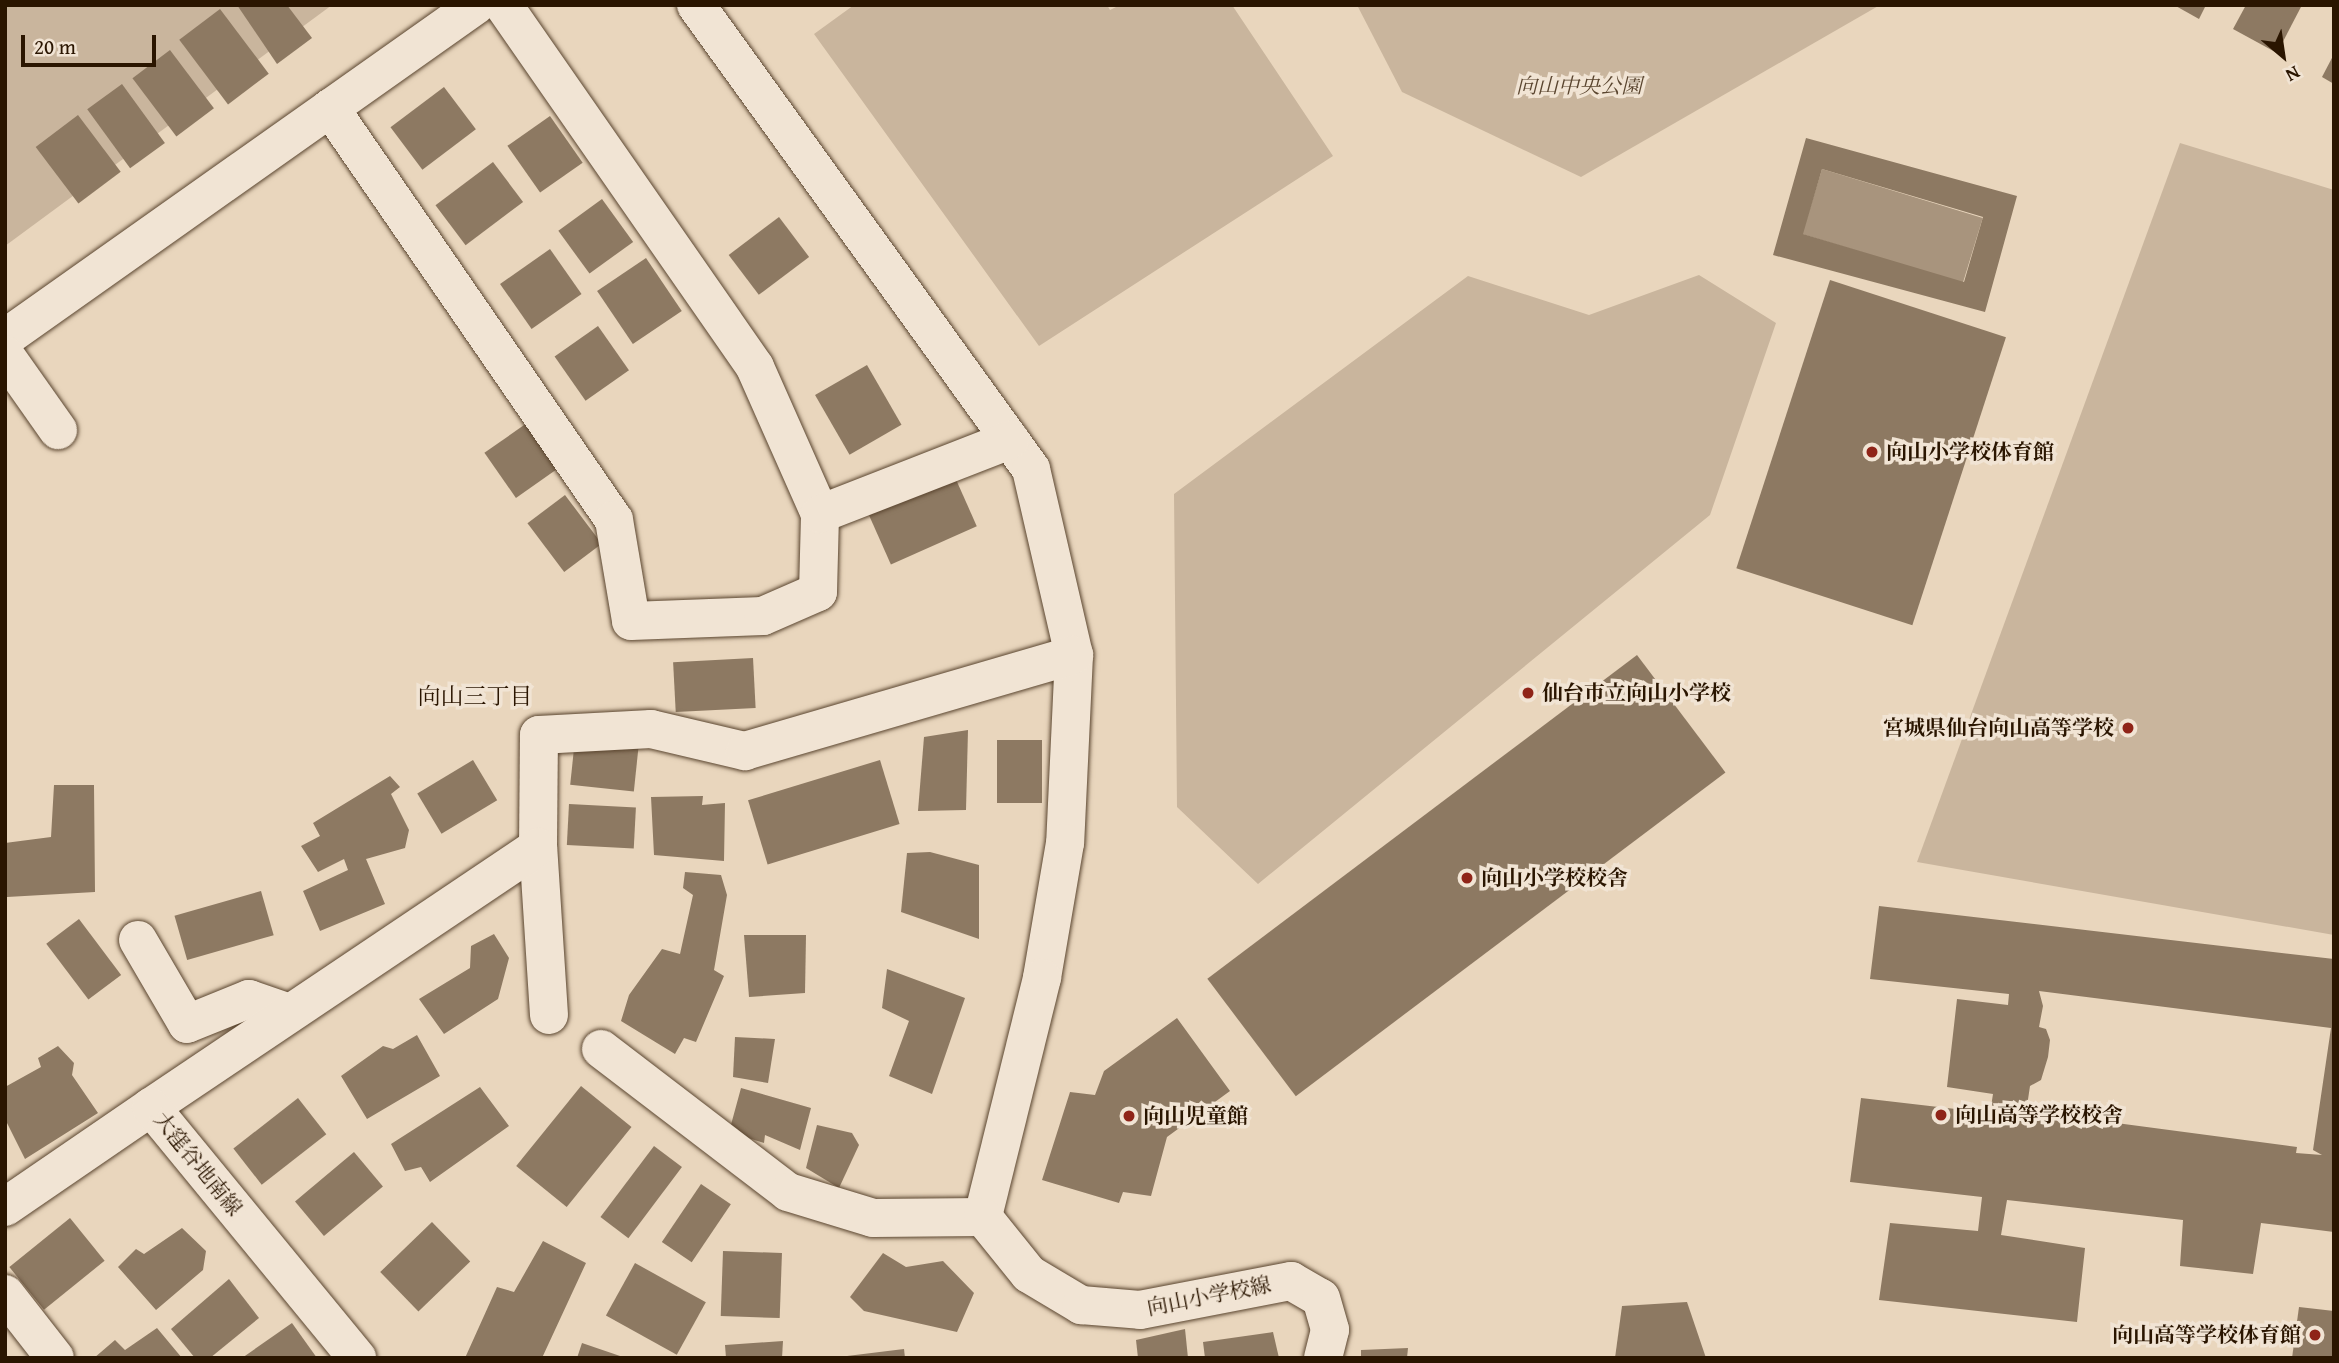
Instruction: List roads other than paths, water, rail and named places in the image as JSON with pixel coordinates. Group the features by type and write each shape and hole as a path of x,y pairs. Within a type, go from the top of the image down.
{"street":[{"path":"5,338 476,5"},
{"path":"330,108 614,520 631,621 763,616 818,592 820,514 755,367 503,5"},
{"path":"600,1049 789,1192 873,1218 983,1217 1042,978 1065,843 1074,655 1031,469 696,5"},
{"path":"5,355 58,430"},
{"path":"820,514 1010,440"},
{"path":"549,1015 538,847 539,734 651,729 745,751 1074,655"},
{"path":"151,1107 286,1012 538,847"},
{"path":"138,940 187,1024 249,999 286,1012"},
{"name":"大窪谷地南線","path":"5,1207 151,1107 357,1358"},
{"name":"向山小学校線","path":"983,1217 1029,1274 1082,1305 1140,1310 1291,1281 1321,1298 1330,1330 1322,1358"},
{"path":"5,1294 55,1358"}],"place":[{"name":"向山小学校体育館","path":"1872,452"},
{"name":"仙台市立向山小学校","path":"1528,693"},
{"name":"宮城県仙台向山高等学校","path":"2128,728"},
{"name":"向山小学校校舎","path":"1467,878"},
{"name":"向山高等学校校舎","path":"1941,1115"},
{"name":"向山児童館","path":"1129,1116"},
{"name":"向山高等学校体育館","path":"2315,1335"}],"district":[{"name":"向山三丁目","path":"475,696"}],"park label":[{"name":"向山中央公園","path":"1579,86"}]}
